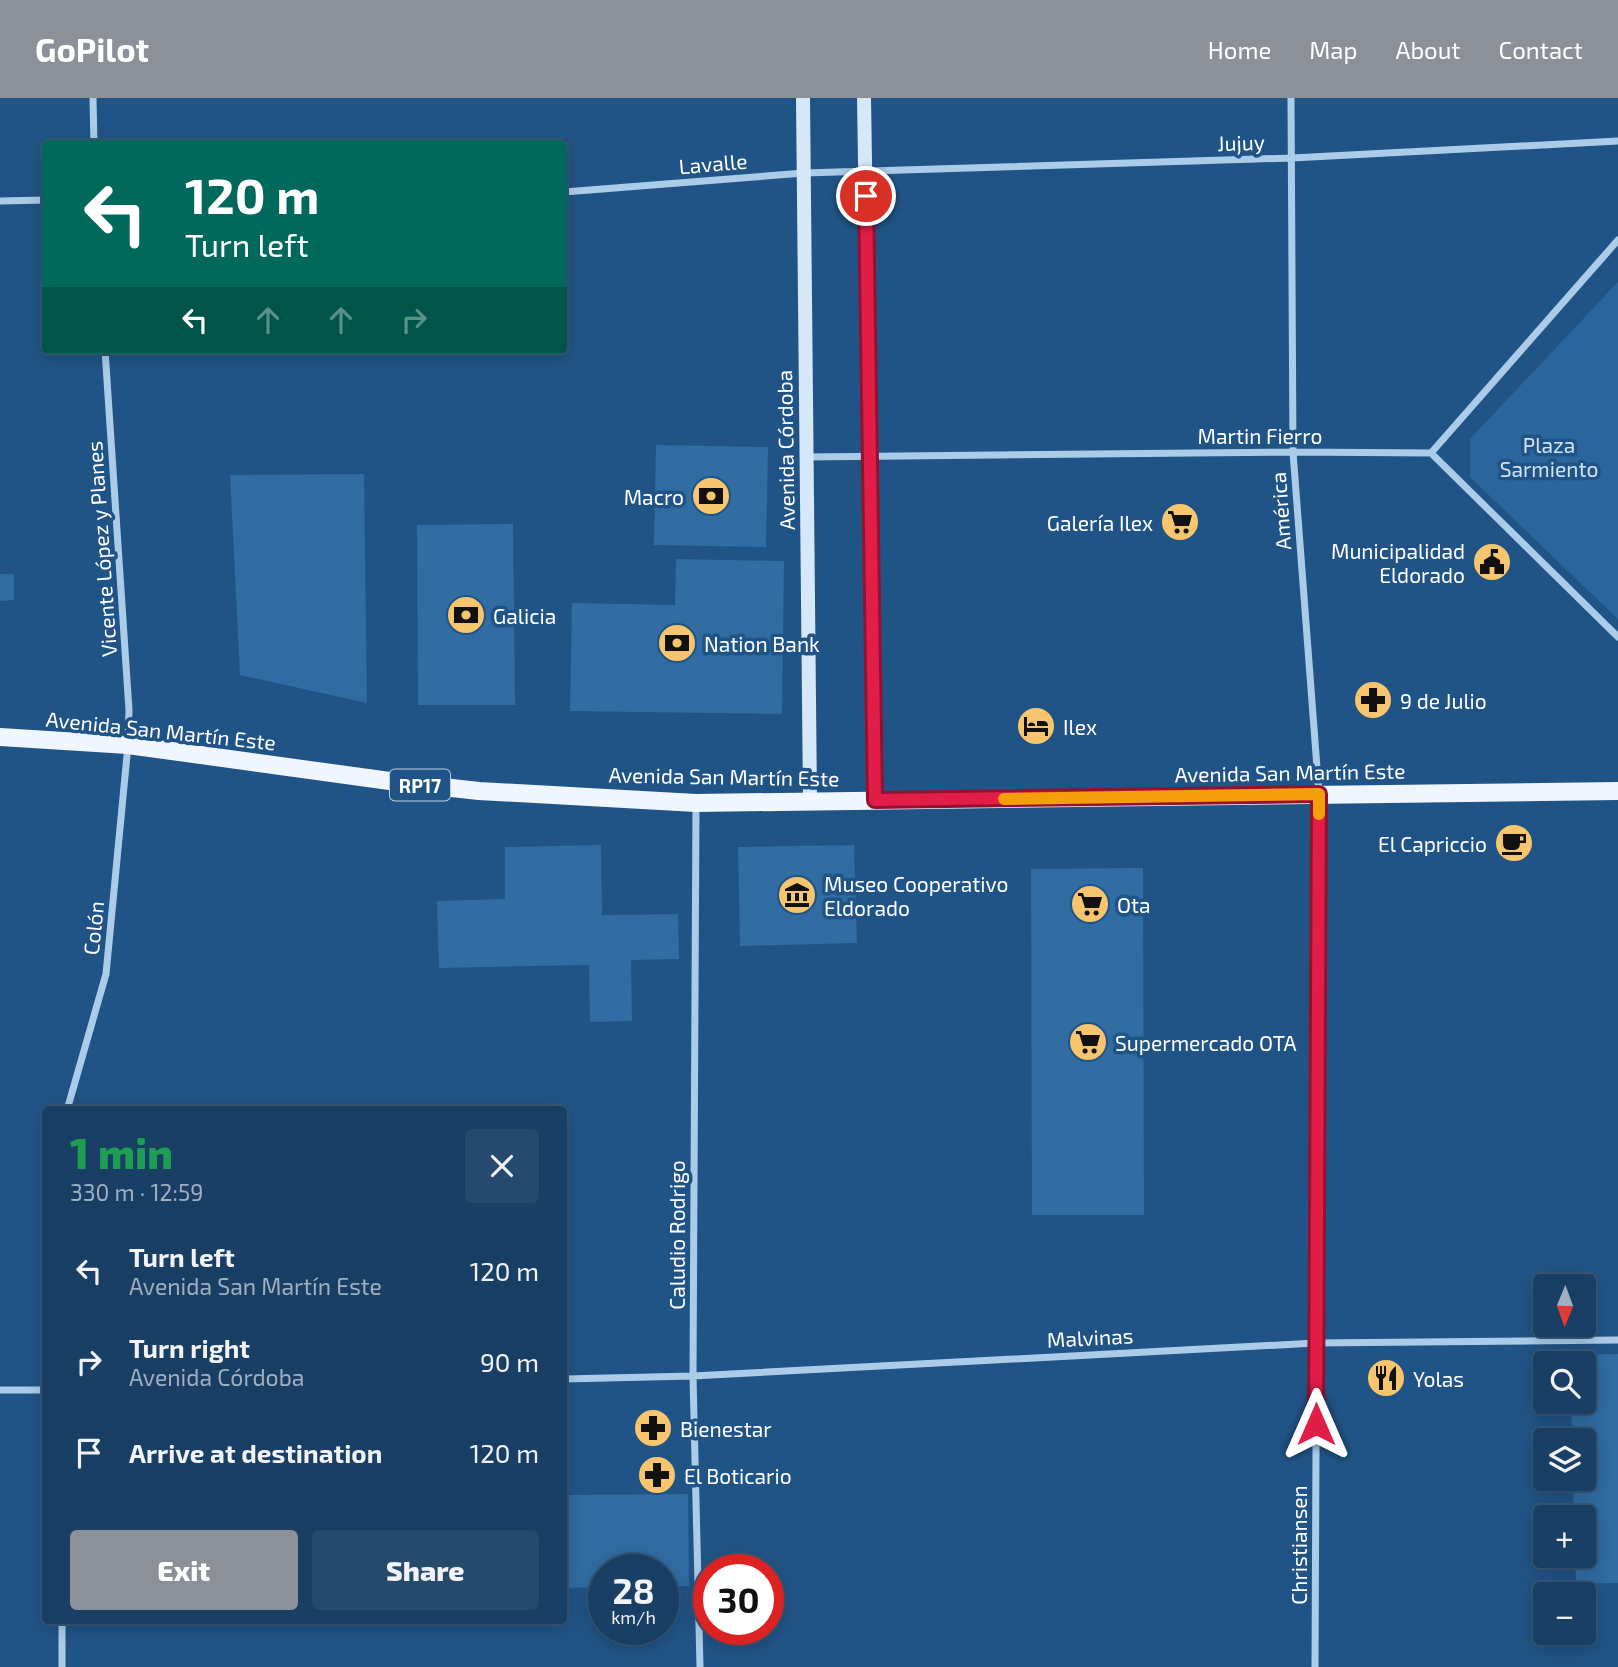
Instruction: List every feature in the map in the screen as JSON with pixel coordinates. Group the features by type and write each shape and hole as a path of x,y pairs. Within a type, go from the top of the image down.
{"main road":[{"name":"Avenida Córdoba","path":"803,98 810,801"},
{"path":"864,98 875,800"},
{"name":"Avenida San Martín Este","path":"0,737 128,745 452,788 696,803 1618,791"}],"street":[{"path":"93,98 94,140"},
{"name":"América","path":"1292,98 1293,452 1319,794"},
{"name":"Jujuy","path":"866,170 1292,158 1618,141"},
{"name":"Lavalle","path":"567,192 866,170"},
{"path":"0,201 42,201"},
{"path":"1618,240 1431,453 1618,637"},
{"name":"Vicente López y Planes","path":"105,354 129,710 128,745"},
{"name":"Martin Fierro","path":"806,457 1431,453"},
{"name":"Colón","path":"68,1106 106,974 128,745"},
{"name":"Christiansen","path":"1315,1667 1319,794"},
{"name":"Caludio Rodrigo","path":"696,803 693,1376 700,1667"},
{"name":"Malvinas","path":"567,1379 693,1376 1316,1343 1618,1340"},
{"path":"0,1390 42,1390"},
{"path":"62,1624 62,1667"}],"green space":[{"name":"Plaza Sarmiento","path":"1618,282 1618,619 1470,477 1470,439"}],"building":[{"name":"Macro","path":"656,445 768,447 766,547 654,545"},
{"path":"364,474 367,703 240,675 230,475"},
{"name":"Galicia","path":"513,524 515,705 418,705 417,525"},
{"name":"Nation Bank","path":"676,559 784,561 782,714 570,711 572,603 675,605"},
{"path":"0,574 14,574 14,600 0,601"},
{"path":"601,845 602,915 678,914 679,959 631,960 632,1021 590,1022 589,965 439,968 437,901 505,899 505,847"},
{"name":"Museo Cooperativo Eldorado","path":"854,845 857,943 740,946 738,847"},
{"name":"Supermercado OTA","path":"1143,868 1144,1215 1032,1215 1031,869"},
{"path":"1596,1354 1618,1354 1618,1583 1576,1582 1575,1568 1596,1568 1596,1505 1574,1505 1573,1491 1596,1491 1596,1428 1572,1428 1571,1414 1596,1414"},
{"path":"688,1494 689,1586 679,1586 679,1554 588,1554 588,1587 567,1588 567,1495"}],"slow traffic":[{"path":"1004,799 1319,794 1319,814"}],"place":[{"name":"Macro","path":"711,496"},
{"name":"Galería Ilex","path":"1180,522"},
{"name":"Municipalidad Eldorado","path":"1492,562"},
{"name":"Galicia","path":"466,615"},
{"name":"Nation Bank","path":"677,643"},
{"name":"9 de Julio","path":"1373,700"},
{"name":"Ilex","path":"1036,726"},
{"name":"El Capriccio","path":"1514,843"},
{"name":"Museo Cooperativo Eldorado","path":"797,895"},
{"name":"Ota","path":"1090,904"},
{"name":"Supermercado OTA","path":"1088,1042"},
{"name":"Yolas","path":"1386,1378"},
{"name":"Bienestar","path":"653,1428"},
{"name":"El Boticario","path":"657,1475"}],"route":[{"path":"866,196 875,800 1319,794 1316,1424"}]}
